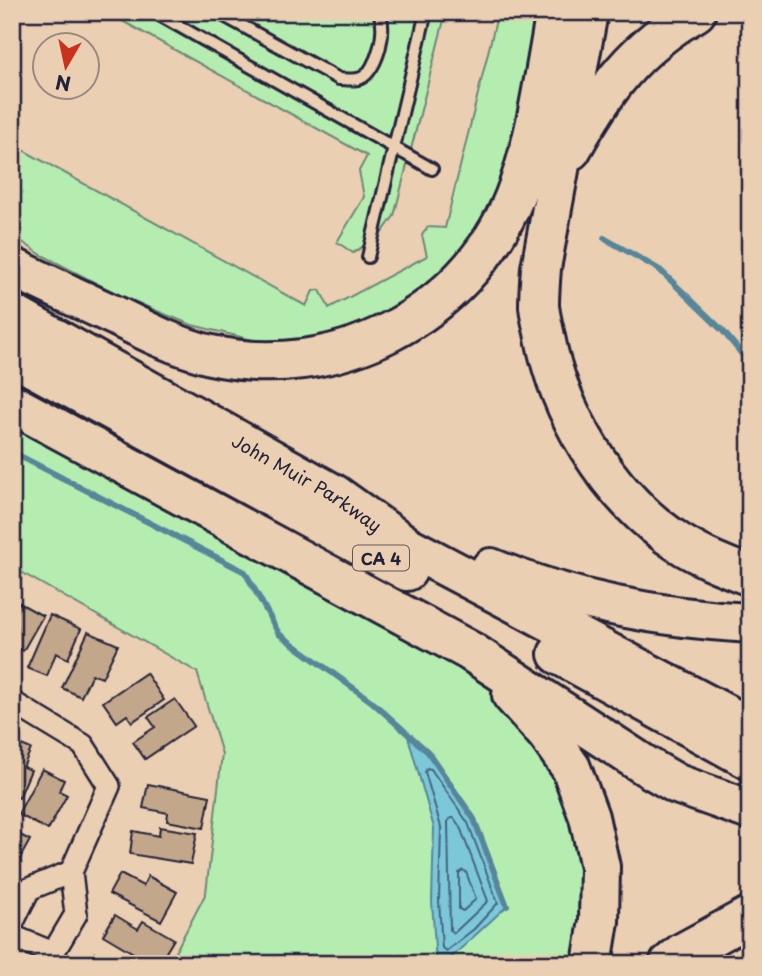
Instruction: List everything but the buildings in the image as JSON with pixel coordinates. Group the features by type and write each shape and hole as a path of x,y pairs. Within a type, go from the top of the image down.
{"highway":[{"path":"12,267 171,342 231,358 272,361 312,358 353,348 391,332 427,310 458,283 486,251 507,215 527,156 556,12"},
{"path":"588,12 541,268 539,307 549,359 563,400 591,454 638,510 669,537 706,558 750,576"},
{"path":"558,173 611,84 641,51 696,12"},
{"name":"John Muir Parkway","path":"12,314 334,494 407,546 750,727"},
{"name":"John Muir Parkway","path":"12,356 750,760"},
{"path":"12,404 470,651 677,784 734,805"},
{"path":"334,494 459,555 540,586 625,608 707,621 750,623"},
{"path":"413,620 519,700 571,768 589,817 600,867 599,921 592,964"},
{"path":"669,964 682,953 750,916"}],"street":[{"path":"12,702 83,745 109,786 71,872 76,914 53,953 12,936"},
{"path":"12,924 29,889 71,872"}],"lane":[{"path":"154,12 432,169"},
{"path":"217,12 339,79 359,80 369,73 378,54 383,33 382,17 378,12"},
{"path":"368,257 426,12"}],"green space":[{"path":"106,12 446,12 394,216 381,234 353,253 337,242 364,197 359,171 367,156"},
{"path":"498,12 543,12 515,154 470,245 403,307 330,337 257,341 192,325 117,294 40,254 12,235 12,144 306,306 313,291 320,290 329,308 427,256 422,235 428,227 445,228"},
{"path":"12,404 519,700 571,768 592,964 169,964 206,893 222,754 197,672 12,567"}],"water":[{"path":"407,733 428,752 474,819 507,906 444,964 436,964 432,901 434,828"}],"waterway":[{"path":"604,238 660,270 723,331 750,364"},
{"path":"12,452 245,572 279,634 371,701 428,752 474,819 507,906"}]}
